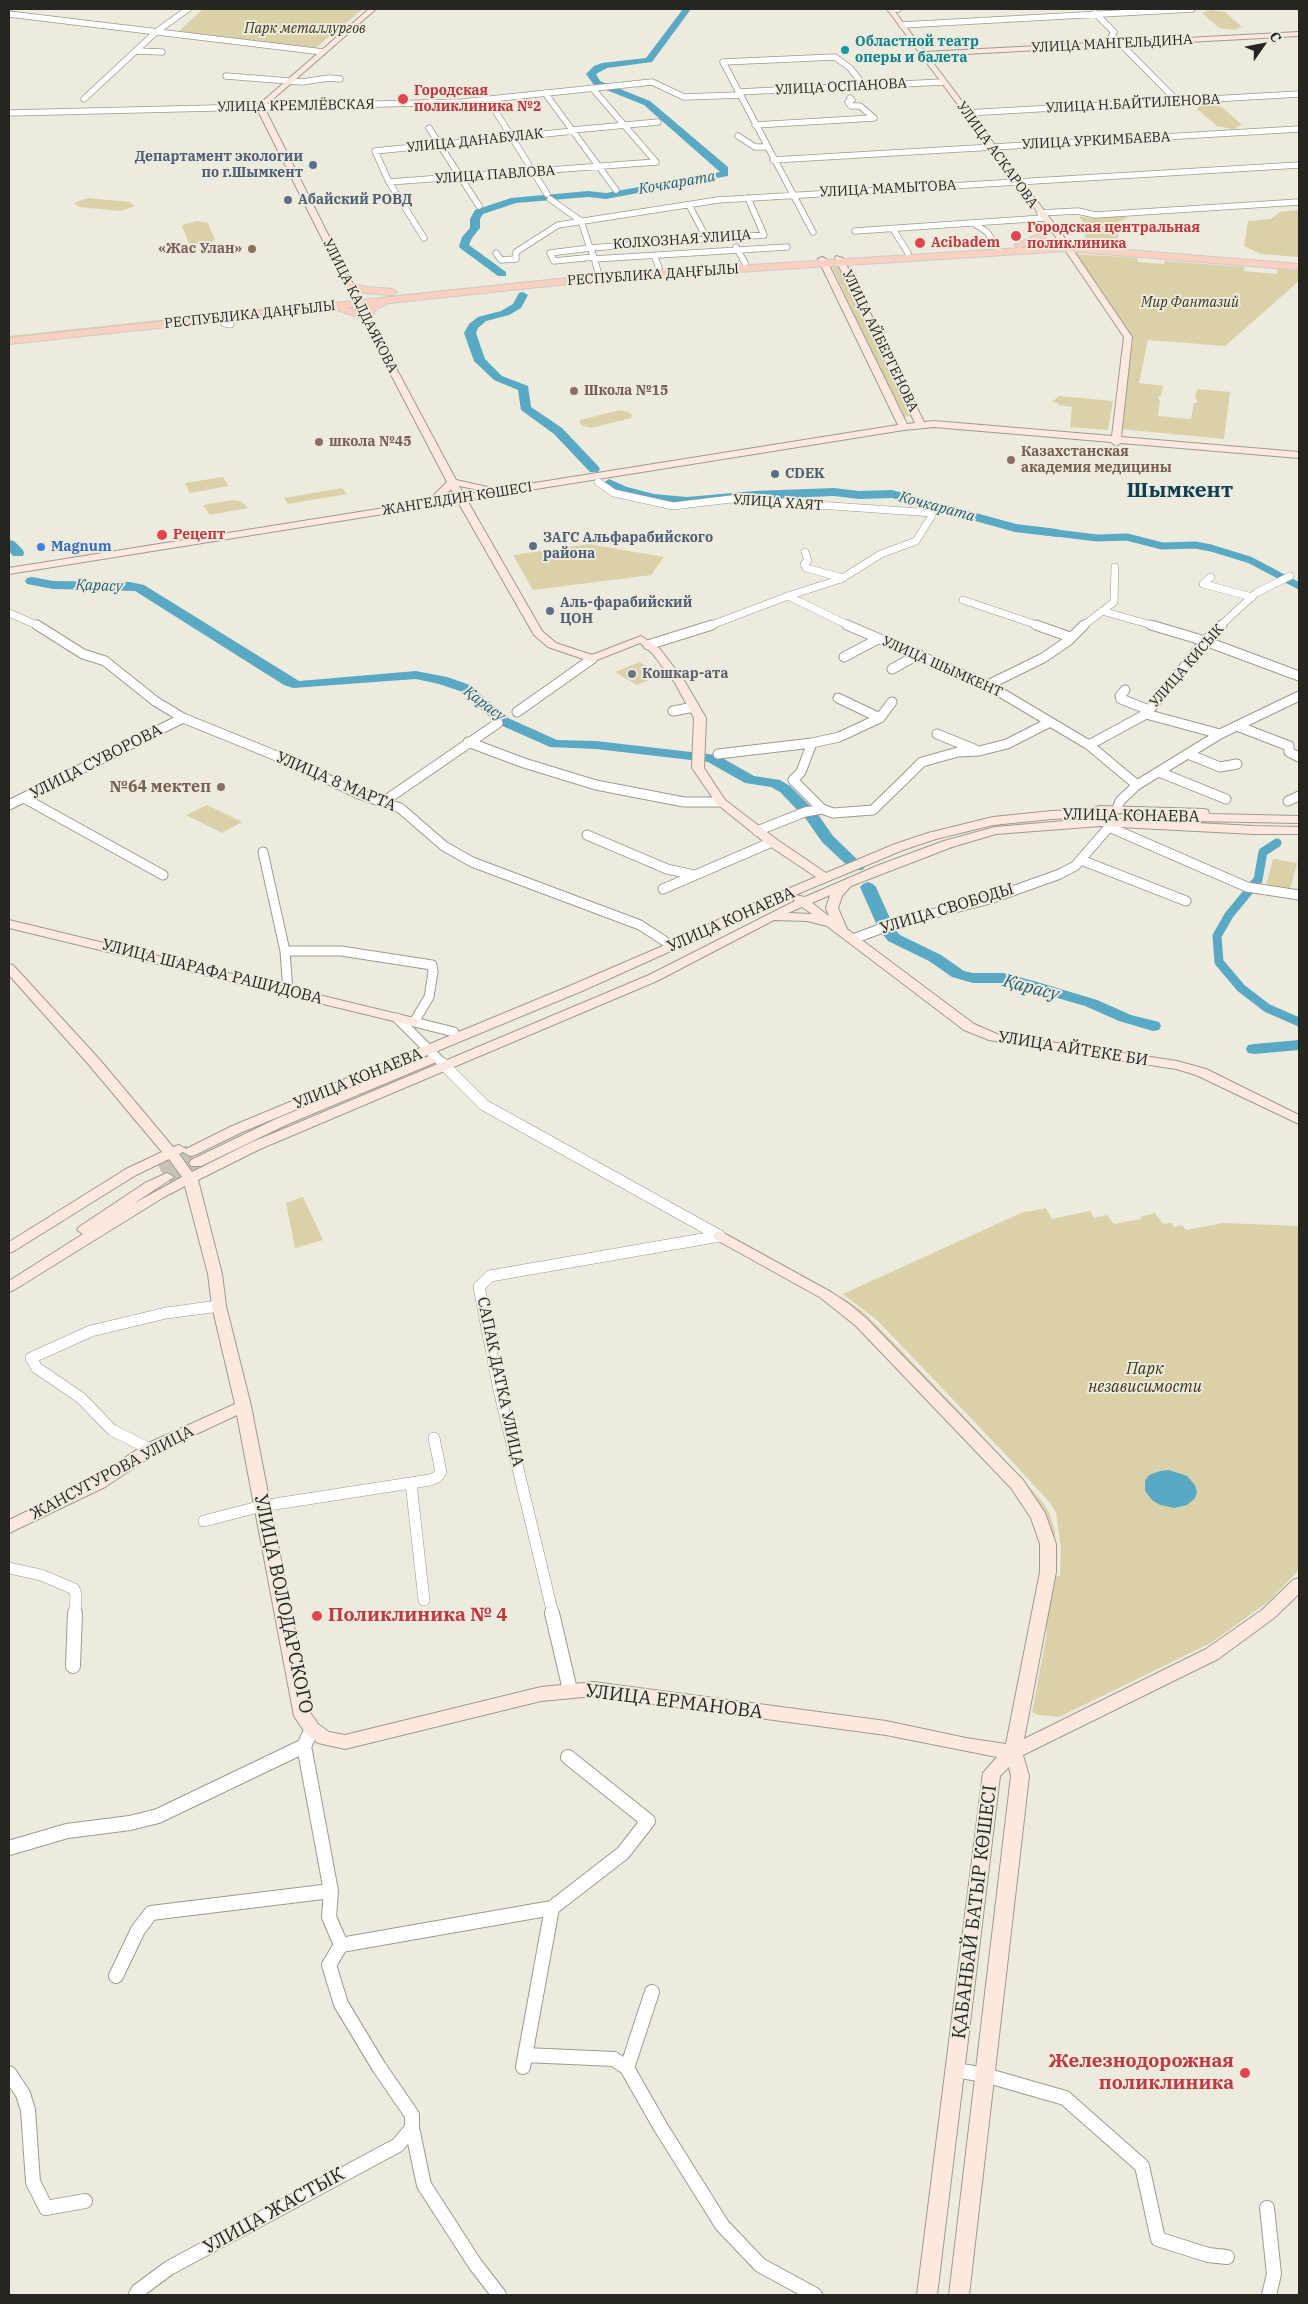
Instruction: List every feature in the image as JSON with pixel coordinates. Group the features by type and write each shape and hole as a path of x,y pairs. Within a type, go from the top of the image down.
{"main road":[{"path":"260,107 373,9"},
{"name":"УЛИЦА АСКАРОВА","path":"890,9 1016,182 1066,246 1128,337 1117,441"},
{"name":"УЛИЦА МАНГЕЛЬДИНА","path":"924,54 1299,34"},
{"path":"916,44 932,50 958,52"},
{"path":"931,65 938,57 958,52"},
{"name":"УЛИЦА КАЛДАЯКОВА","path":"260,107 357,300 452,482 538,633 552,646 592,659"},
{"path":"1012,247 1042,236 1045,219"},
{"name":"РЕСПУБЛИКА ДАҢҒЫЛЫ","path":"840,260 908,253 1066,246 1299,261"},
{"name":"РЕСПУБЛИКА ДАҢҒЫЛЫ","path":"9,334 596,278 823,261 1066,246 1299,267"},
{"name":"УЛИЦА АЙБЕРГЕНОВА","path":"840,260 921,425"},
{"name":"РЕСПУБЛИКА ДАҢҒЫЛЫ","path":"401,296 598,272 745,263 823,261"},
{"name":"УЛИЦА АЙБЕРГЕНОВА","path":"823,261 904,427"},
{"path":"350,286 401,296"},
{"path":"308,309 336,308 367,317 369,310 377,305 401,296"},
{"name":"РЕСПУБЛИКА ДАҢҒЫЛЫ","path":"9,341 227,321 357,300"},
{"name":"ЖАНГЕЛДИН КӨШЕСІ","path":"9,571 921,425 932,429 1117,441"},
{"path":"1117,441 1299,455"},
{"path":"1117,441 1299,459"},
{"path":"431,503 452,482 503,492"},
{"path":"471,514 482,501 503,492"},
{"path":"592,659 644,642 661,656 680,682 700,718 698,768 721,802 772,842 827,879"},
{"path":"1015,819 1031,814 1117,809 1252,815 1299,814"},
{"name":"УЛИЦА КОНАЕВА","path":"433,1055 948,844 996,831 1101,812 1254,820 1299,819"},
{"name":"УЛИЦА КОНАЕВА","path":"193,1157 283,1121 433,1055 683,942 742,913 827,879 899,846 932,836 969,826 1015,819 1254,830 1299,830"},
{"path":"996,831 1020,832 1073,827 1109,827 1268,836 1299,835"},
{"path":"1254,830 1268,836"},
{"path":"848,935 832,908 832,901 836,894 852,882"},
{"name":"УЛИЦА АЙТЕКЕ БИ","path":"791,893 928,998 958,1020 977,1030 994,1037 1177,1065 1201,1072 1299,1120"},
{"path":"9,1258 100,1200 255,1146 433,1055 454,1032 666,942 742,913"},
{"path":"753,924 779,917 808,917 848,935"},
{"name":"УЛИЦА ШАРАФА РАШИДОВА","path":"9,924 414,1022"},
{"name":"УЛИЦА КОНАЕВА","path":"433,1055 477,1053 653,978 753,924"},
{"path":"9,968 171,1152 175,1174"},
{"path":"9,1248 108,1186 171,1152 231,1124 433,1055"},
{"path":"9,1287 122,1216 175,1174"},
{"path":"9,1277 143,1190 175,1174"},
{"name":"УЛИЦА ВОЛОДАРСКОГО","path":"175,1174 215,1274 219,1306 243,1406 303,1716 312,1729"},
{"path":"720,1236 844,1307 1017,1484 1039,1516 1048,1544 1048,1572 1013,1752"},
{"name":"ЖАНСУГУРОВА УЛИЦА","path":"9,1527 99,1483 150,1449 243,1406"},
{"path":"1013,1752 1212,1654 1268,1614 1299,1584"},
{"name":"УЛИЦА ЕРМАНОВА","path":"312,1729 324,1738 345,1742 541,1694 570,1690 594,1690 886,1728 966,1745 1013,1752"},
{"name":"ҚАБАНБАЙ БАТЫР КӨШЕСІ","path":"927,2295 992,1773 1013,1752 1020,1776 959,2295"}],"street":[{"path":"84,99 156,32 188,9"},
{"path":"890,9 898,9"},
{"path":"1092,9 1114,32 1112,35 1120,44 1178,101"},
{"path":"902,25 1192,9"},
{"path":"9,14 323,52"},
{"path":"137,51 162,52"},
{"path":"813,232 773,160 723,62 835,57 850,68 865,87"},
{"path":"226,76 307,82 329,78 340,79"},
{"name":"УЛИЦА ОСПАНОВА","path":"593,88 652,82 676,95 684,97 943,82"},
{"path":"593,88 622,125"},
{"name":"УЛИЦА КРЕМЛЁВСКАЯ","path":"9,114 220,110 260,107 462,102 593,88"},
{"path":"545,93 616,190"},
{"name":"УЛИЦА Н.БАЙТИЛЕНОВА","path":"966,113 1299,94"},
{"path":"756,125 874,118 860,106 851,106 848,102 852,100 850,98"},
{"path":"488,99 535,172 548,196 581,221 598,272"},
{"name":"УЛИЦА ДАНАБУЛАК","path":"390,182 375,150 658,122"},
{"name":"УЛИЦА ПАВЛОВА","path":"390,182 600,168 656,162 622,125"},
{"path":"429,128 479,206"},
{"name":"УЛИЦА УРКИМБАЕВА","path":"773,160 1299,129"},
{"path":"738,136 755,147 767,147"},
{"name":"УЛИЦА МАМЫТОВА","path":"496,253 501,260 516,259 516,252 558,225 748,198 1299,165"},
{"path":"390,182 424,238"},
{"name":"КОЛХОЗНАЯ УЛИЦА","path":"594,258 554,261 550,253 708,238 764,235 748,198"},
{"path":"854,231 1045,219 1078,211 1095,215 1299,202"},
{"path":"689,205 708,238 714,243 731,243 739,250 745,263"},
{"path":"973,223 987,232 998,248"},
{"path":"893,229 908,253"},
{"path":"594,258 787,247"},
{"path":"654,255 659,268"},
{"name":"УЛИЦА ХАЯТ","path":"598,482 614,493 672,506 731,499 935,511 916,541 881,554 843,578 788,596 700,630 644,642"},
{"path":"805,552 808,561 804,564 806,568 843,578"},
{"path":"988,685 1043,658 1068,641 1070,637 1114,602 1115,567"},
{"name":"УЛИЦА КИСЫК","path":"1089,745 1148,712 1205,642 1252,597 1290,576"},
{"path":"1211,577 1204,584 1252,597"},
{"name":"УЛИЦА ШЫМКЕНТ","path":"788,596 878,639 919,654 988,685 1089,745 1137,785"},
{"path":"963,600 1070,637"},
{"path":"1102,611 1205,642 1299,676"},
{"name":"УЛИЦА 8 МАРТА","path":"9,614 34,623 83,654 106,661 155,701 184,718 400,808 444,846 472,862 640,925 666,942"},
{"path":"844,657 878,639"},
{"path":"892,669 919,654"},
{"path":"516,712 592,659"},
{"path":"1125,690 1120,696 1121,699 1148,712 1220,734"},
{"path":"1117,809 1120,801 1137,785 1220,734 1299,696"},
{"path":"838,698 880,718"},
{"path":"718,754 812,743 839,736 880,718 892,702"},
{"path":"673,711 694,707"},
{"name":"УЛИЦА СУВОРОВА","path":"9,805 184,718"},
{"path":"812,743 806,753 801,772 793,780 822,809 833,813 873,810 922,762 958,752 979,751 1007,744 1050,722"},
{"path":"383,802 498,723"},
{"path":"1237,726 1289,746 1289,752 1299,757"},
{"path":"937,734 979,751"},
{"path":"468,742 524,763 596,785 684,802 721,802"},
{"path":"1188,754 1220,766 1237,764"},
{"path":"1159,772 1226,798"},
{"path":"1288,801 1299,796"},
{"path":"24,798 163,875"},
{"path":"757,831 807,811 822,809"},
{"path":"1109,827 1252,888 1299,895"},
{"name":"УЛИЦА СВОБОДЫ","path":"848,935 990,899 1060,874 1076,866 1109,827"},
{"path":"587,835 667,869 694,876"},
{"path":"663,889 772,842"},
{"path":"263,852 285,951 288,991"},
{"path":"1081,860 1186,901"},
{"path":"285,951 341,951 432,965 433,972 429,997 414,1022 454,1032"},
{"path":"397,1018 484,1105 720,1236"},
{"name":"САПАК ДАТКА УЛИЦА","path":"570,1690 524,1488 499,1390 479,1287 490,1276 720,1236"},
{"path":"150,1449 112,1430 81,1398 36,1368 32,1358 91,1331 166,1313 219,1306"},
{"path":"204,1521 262,1506 430,1480 440,1474 434,1438"},
{"path":"411,1483 424,1600"},
{"path":"9,1568 41,1575 74,1589 76,1595 73,1666"},
{"name":"УЛИЦА ВОЛОДАРСКОГО","path":"304,1746 312,1729"},
{"path":"9,1848 67,1831 130,1823 158,1816 304,1746 331,1891 329,1917 341,1945"},
{"path":"499,2295 475,2264 424,2185 412,2128 412,2115 379,2067 341,2004 329,1965 341,1945 552,1908 623,1853 648,1821 568,1757"},
{"path":"116,1976 138,1930 152,1913 331,1891"},
{"path":"552,1908 524,2061 593,2056 614,2060 627,2068 660,2126 722,2225 760,2265 815,2295"},
{"path":"627,2068 652,1992"},
{"path":"955,2070 985,2075 1065,2098 1142,2166 1158,2240 1208,2255 1227,2257"},
{"path":"9,2073 23,2094 28,2110 33,2182 36,2192 46,2208 85,2201"},
{"name":"УЛИЦА ЖАСТЫК","path":"136,2295 138,2291 169,2268 398,2145 412,2128"},
{"path":"1267,2208 1274,2274 1269,2295"}],"green space":[{"name":"Парк металлургов","path":"203,9 363,9 313,50 179,31"},
{"path":"1211,10 1225,12 1242,27 1234,30 1219,28 1202,13"},
{"path":"1207,104 1222,107 1242,125 1233,129 1217,126 1197,109"},
{"path":"88,198 130,202 135,206 121,211 79,207 74,203"},
{"path":"1299,210 1299,257 1261,254 1244,246 1248,221 1271,219 1280,212"},
{"path":"1127,214 1126,219 1113,224 1118,228 1118,243 1080,240 1086,237 1079,227 1083,227 1087,223 1082,221 1079,216 1093,219 1092,215"},
{"path":"197,221 208,223 215,240 204,245 189,243 182,226"},
{"name":"Мир Фантазий","path":"1074,254 1137,258 1138,262 1164,264 1165,261 1244,267 1244,271 1277,274 1277,269 1299,271 1299,281 1225,346 1148,340 1139,383 1163,386 1161,396 1158,399 1160,400 1158,416 1191,419 1194,403 1197,403 1197,399 1195,399 1197,389 1230,392 1224,439 1120,429 1133,339"},
{"path":"815,261 387,298 386,296 591,275"},
{"path":"832,267 838,267 911,416 903,417"},
{"path":"328,302 329,304 9,339 9,336"},
{"path":"1059,396 1113,401 1108,430 1070,427 1072,407 1052,402"},
{"path":"620,410 630,413 632,415 631,418 591,428 581,425 579,422 580,420"},
{"path":"223,477 229,486 190,493 185,483"},
{"path":"342,488 347,494 288,504 284,498"},
{"path":"233,500 242,502 248,508 210,515 203,505"},
{"path":"589,544 664,557 651,575 533,590 513,555"},
{"path":"640,662 659,676 637,685 615,672"},
{"path":"207,805 242,822 222,833 186,815"},
{"path":"1273,859 1297,863 1290,890 1266,886"},
{"path":"303,1197 323,1240 295,1248 286,1203"},
{"name":"Парк независимости","path":"1046,1208 1052,1219 1090,1211 1094,1218 1107,1215 1114,1224 1141,1219 1140,1217 1155,1213 1163,1224 1171,1223 1174,1227 1182,1225 1186,1230 1224,1223 1299,1226 1299,1570 1269,1601 1211,1643 1059,1717 1039,1715 1032,1712 1047,1633 1051,1529 1044,1511 1031,1491 858,1312 839,1295 862,1311 894,1343 1041,1500 1049,1512 1055,1531 1056,1576 1060,1576 1061,1548 1056,1513 1050,1503 878,1321 843,1294 1021,1213"}],"water":[{"path":"1169,1470 1187,1476 1195,1485 1197,1492 1195,1498 1187,1505 1174,1508 1160,1505 1152,1500 1145,1491 1145,1481 1149,1475"}],"waterway":[{"name":"Кочкарата","path":"502,274 464,246 467,237 475,228 475,219 479,212 515,200 588,194 606,196 641,188 725,174 725,169 647,103 597,83 591,74 597,68 605,65 649,60 687,9"},
{"name":"Кочкарата","path":"523,295 517,306 505,313 482,319 473,326 470,333 480,361 498,378 524,388 525,408 558,431 594,469"},
{"name":"Кочкарата","path":"609,483 623,490 654,498 687,501 755,495 834,492 859,495 892,494 1015,528 1057,533"},
{"path":"1056,533 1097,538 1127,537 1162,546 1195,545 1211,548 1250,560 1299,586"},
{"name":"Қарасу","path":"9,544 18,553"},
{"name":"Қарасу","path":"32,581 53,585 130,586 139,588 289,682 298,685 416,675 442,680 465,688 503,721 555,744 596,745 712,758 750,780 775,783 785,789 812,816 827,839 857,867"},
{"name":"Кошкар-ата","path":"1258,880 1263,852 1277,843"},
{"name":"Кошкар-ата","path":"1254,884 1258,880"},
{"name":"Кошкар-ата","path":"1258,880 1229,915 1217,936 1219,962 1241,988 1267,1008 1299,1022"},
{"name":"Қарасу","path":"868,887 884,923"},
{"name":"Қарасу","path":"888,931 894,938 935,958 958,974 973,978 1003,978 1028,984 1091,1003 1125,1018 1153,1026"},
{"name":"Қарасу","path":"1254,1049 1299,1045"}],"tunnel":[{"path":"159,1167 190,1152"},
{"path":"167,1177 196,1163"}],"place":[{"name":"Областной театр оперы и балета","path":"845,50"},
{"name":"Городская поликлиника №2","path":"403,99"},
{"name":"Департамент экологии по г.Шымкент","path":"313,165"},
{"name":"Абайский РОВД","path":"288,200"},
{"name":"Городская центральная поликлиника","path":"1016,236"},
{"name":"Acibadem","path":"920,243"},
{"name":"«Жас Улан»","path":"252,249"},
{"name":"Школа №15","path":"574,391"},
{"name":"школа №45","path":"319,442"},
{"name":"Казахстанская академия медицины","path":"1011,460"},
{"name":"CDEK","path":"775,474"},
{"name":"Рецепт","path":"162,535"},
{"name":"ЗАГС Альфарабийского района","path":"533,546"},
{"name":"Magnum","path":"41,547"},
{"name":"Аль-фарабийский ЦОН","path":"550,611"},
{"name":"Кошкар-ата","path":"632,674"},
{"name":"№64 мектеп","path":"221,787"},
{"name":"Поликлиника № 4","path":"317,1616"},
{"name":"Железнодорожная поликлиника","path":"1245,2073"}],"district":[{"name":"Шымкент","path":"1180,491"}]}
